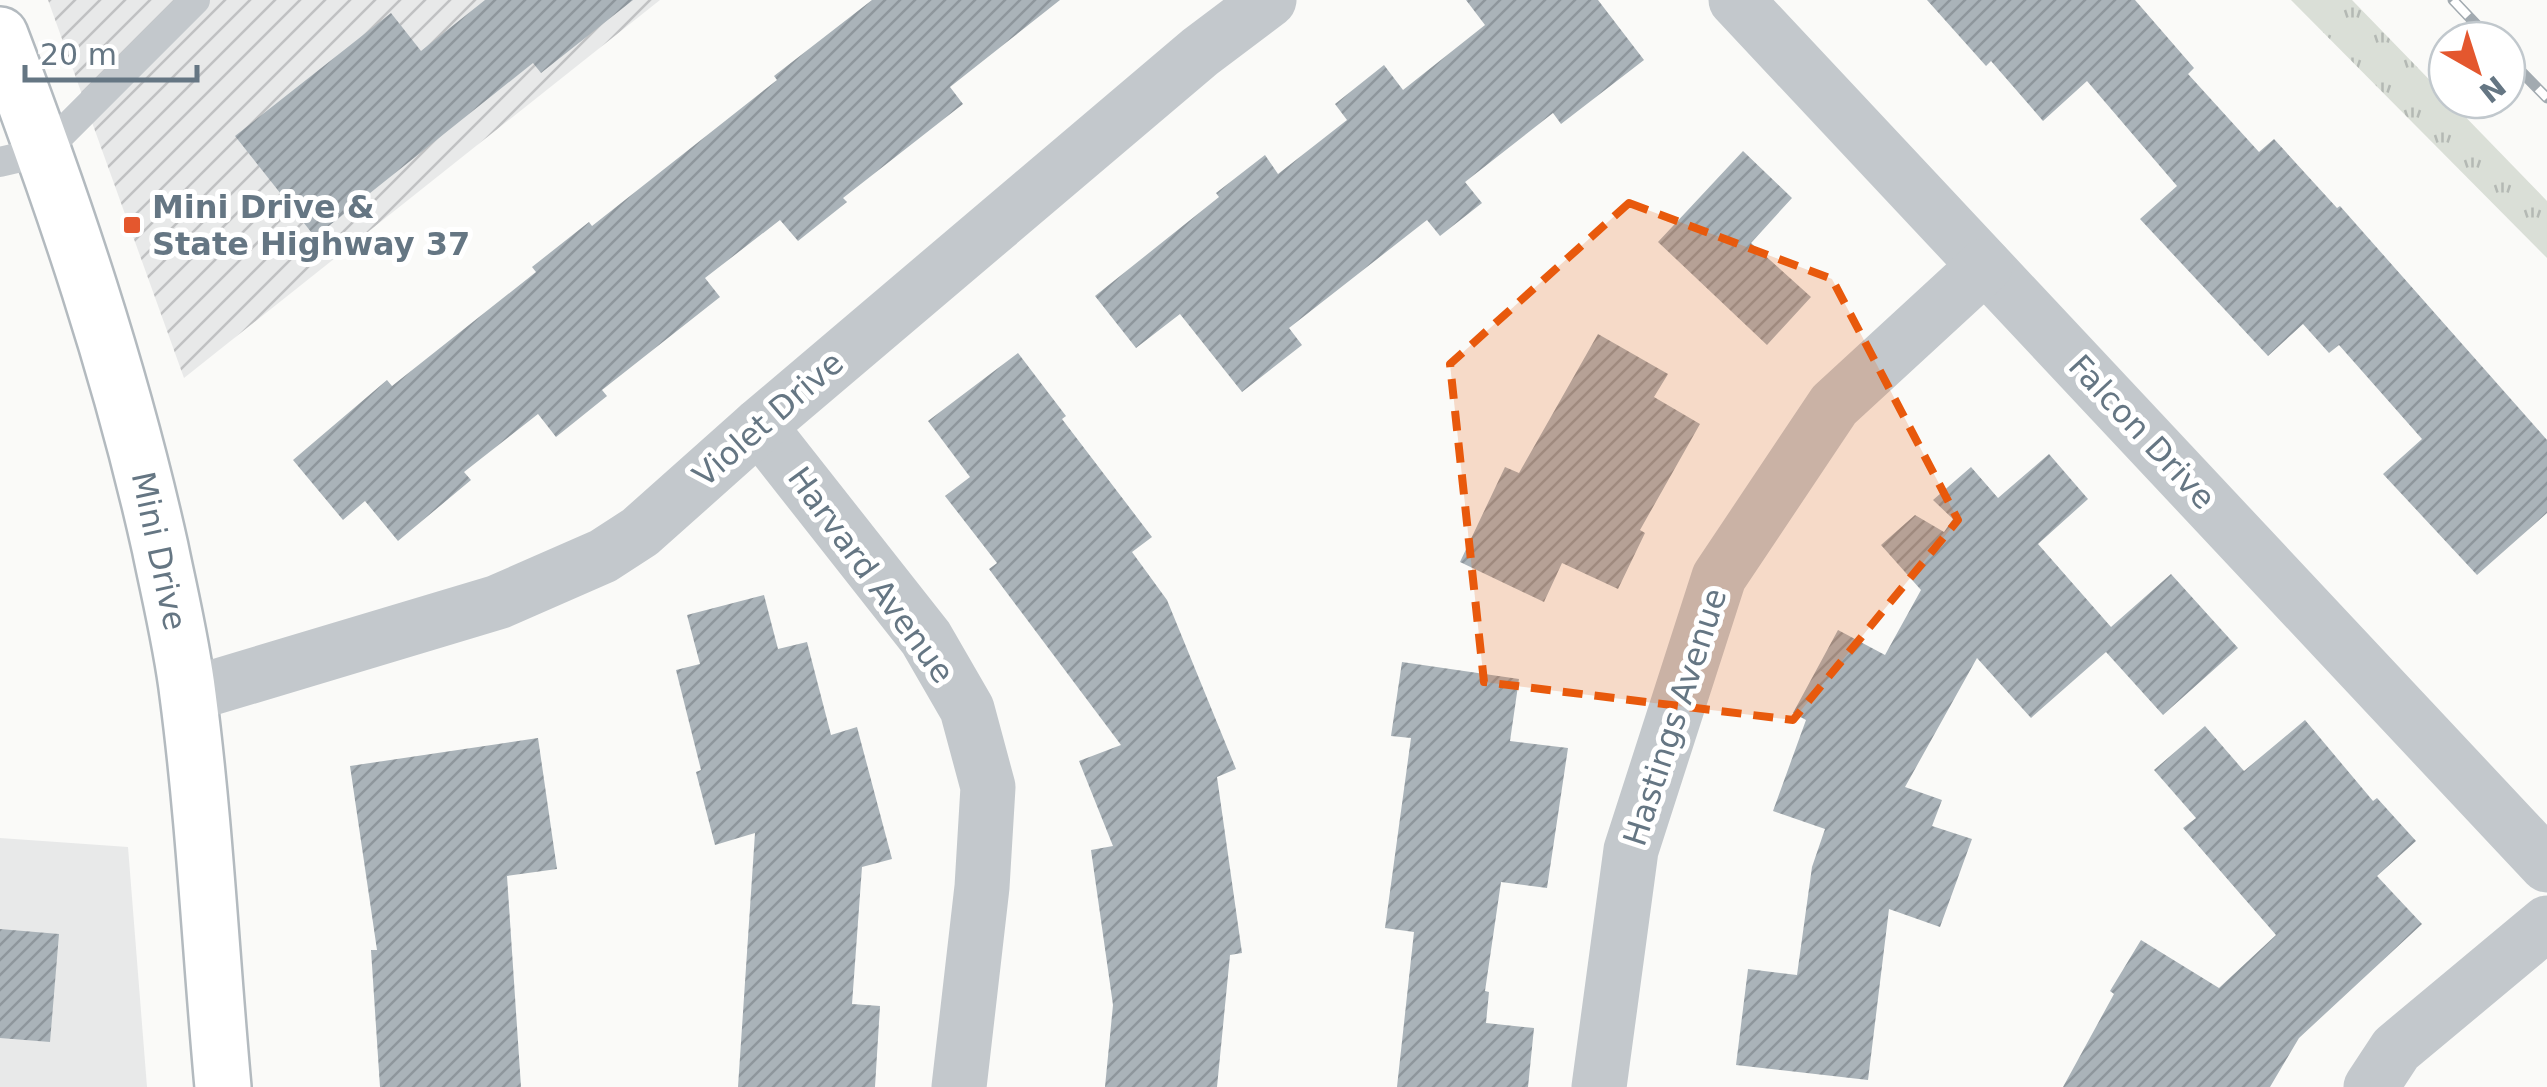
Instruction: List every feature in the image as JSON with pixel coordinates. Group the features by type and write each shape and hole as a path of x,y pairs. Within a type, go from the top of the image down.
{"street":[{"name":"Violet Drive","path":"188,695 498,602 603,556 640,532 759,426 1200,52 1269,0"},
{"name":"Falcon Drive","path":"1736,0 2547,865"},
{"name":"Mini Drive","path":"0,35 22,157 108,346 146,485 188,695 223,1087"},
{"name":"Hastings Avenue","path":"1599,1087 1631,850 1720,577 1834,406 1986,266"},
{"name":"Harvard Avenue","path":"759,426 926,638 966,708 988,787 982,887 958,1087"},
{"path":"2371,1087 2396,1049 2547,923"}],"lane":[{"path":"22,157 195,0"}],"highlighted area":[{"path":"1629,203 1832,279 1958,520 1793,720 1484,682 1450,364"}],"shaded area":[{"path":"48,0 660,0 184,378"},
{"path":"0,838 128,847 147,1087 0,1087"}],"green space":[{"path":"2291,0 2352,0 2427,77 2427,120 2468,120 2547,201 2547,258"}],"building":[{"path":"485,0 633,0 541,73 533,63 315,237 235,136 391,13 421,51"},
{"path":"872,0 1060,0 950,87 963,104 843,198 847,202 798,241 780,220 705,278 720,297 602,390 607,396 556,437 538,414 464,472 471,480 398,541 365,501 343,520 293,460 387,380 392,386 536,272 532,267 589,222 592,226"},
{"path":"1466,0 1598,0 1644,60 1561,124 1553,113 1465,182 1482,203 1440,236 1427,220 1289,328 1302,345 1242,392 1180,314 1136,348 1095,296 1265,155 1278,174 1347,120 1335,104 1384,65 1403,90 1485,25"},
{"path":"1927,0 2135,0 2194,68 2188,74 2259,152 2274,139 2337,208 2340,206 2547,440 2547,513 2477,575 2383,474 2422,439 2339,345 2329,353 2303,324 2268,356 2140,219 2177,186 2087,81 2043,121 1991,61 1986,66"},
{"path":"1743,151 1792,198 1751,243 1811,297 1767,345 1658,242"},
{"path":"1598,334 1668,374 1654,397 1700,424 1640,530 1645,533 1618,589 1562,563 1544,602 1460,562 1505,467 1519,473"},
{"path":"1018,353 1066,416 1062,419 1152,537 1132,552 1167,600 1236,769 1217,777 1242,953 1230,955 1217,1087 1105,1087 1113,1005 1091,850 1113,846 1079,761 1121,745 989,569 997,563 945,496 970,477 928,421"},
{"path":"2049,454 2088,499 2038,544 2111,627 2171,574 2238,648 2163,715 2106,652 2031,718 1977,658 1905,787 1942,800 1932,826 1972,839 1940,927 1889,909 1868,1080 1736,1065 1748,969 1797,975 1812,867 1825,829 1773,811 1806,720 1793,713 1838,630 1885,655 1921,590 1881,545 1915,515 1944,532 1953,519 1933,500 1971,467 1998,498"},
{"path":"764,595 778,649 807,642 831,735 857,727 892,859 862,867 852,1004 880,1006 875,1087 738,1087 755,833 715,845 676,670 700,664 687,615"},
{"path":"1402,662 1519,679 1510,741 1568,748 1547,888 1501,882 1485,991 1489,992 1486,1023 1534,1028 1528,1087 1397,1087 1414,932 1385,928 1411,738 1391,736"},
{"path":"2305,720 2373,801 2377,798 2416,841 2377,876 2422,924 2299,1038 2270,1087 2063,1087 2114,994 2110,991 2141,940 2219,988 2276,935 2183,828 2196,818 2154,770 2205,726 2244,771"},
{"path":"538,738 557,869 507,876 521,1087 380,1087 371,950 377,950 350,766"},
{"path":"0,929 59,934 50,1042 0,1038"}],"railway":[{"path":"2453,0 2472,20"},
{"path":"2527,78 2547,98"}],"place":[{"name":"Mini Drive & State Highway 37","path":"132,225"}]}
